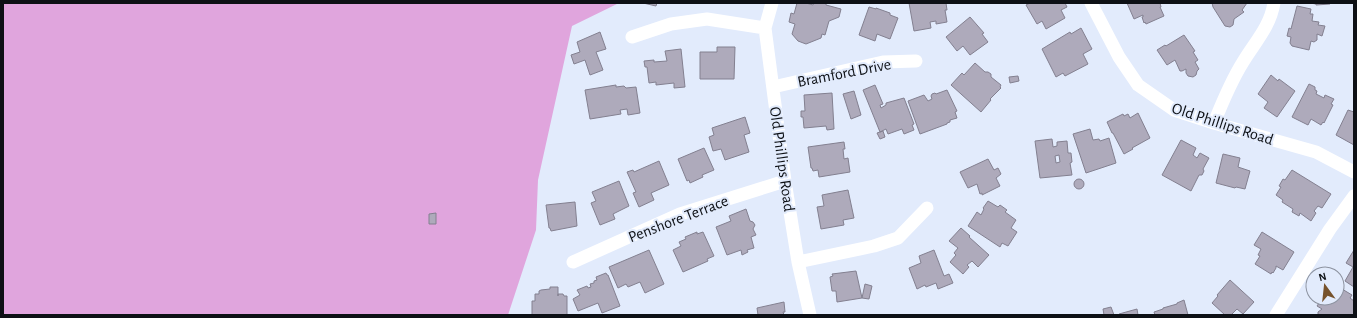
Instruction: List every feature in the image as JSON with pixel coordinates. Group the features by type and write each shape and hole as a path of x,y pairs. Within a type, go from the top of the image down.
{"street":[{"name":"Old Phillips Road","path":"772,3 765,28 785,181 798,262 810,315"},
{"name":"Old Phillips Road","path":"1091,3 1119,57 1138,85 1174,110 1316,152 1354,172"},
{"path":"1214,123 1242,63 1262,35 1269,20 1274,3"},
{"path":"632,37 671,24 707,19 765,28"},
{"name":"Bramford Drive","path":"773,87 883,62 916,61"},
{"name":"Penshore Terrace","path":"573,262 680,214 785,181"},
{"path":"1276,315 1330,229 1354,196"},
{"path":"798,262 874,246 898,238 927,208"}],"shaded area":[{"path":"3,3 619,3 572,26 538,180 536,230 508,315 3,315"}],"building":[{"path":"643,3 657,3 656,6"},
{"path":"797,3 813,5 814,3 826,3 826,5 841,9 839,17 829,21 825,35 822,34 821,38 806,44 798,41 792,34 795,24 789,22 791,13 794,14"},
{"path":"909,3 946,3 947,10 945,10 947,22 936,24 936,21 930,22 931,28 914,31"},
{"path":"1030,3 1065,3 1067,7 1061,10 1065,18 1046,29 1042,21 1037,24 1026,5"},
{"path":"1127,3 1160,3 1164,16 1146,24 1145,22 1144,23 1142,17 1143,15 1134,19"},
{"path":"1212,3 1247,3 1242,10 1244,12 1234,19 1233,25 1230,27 1225,26"},
{"path":"1310,3 1330,3 1330,4 1316,5"},
{"path":"1297,6 1311,9 1310,14 1313,14 1312,21 1319,22 1318,25 1325,26 1322,36 1317,34 1317,40 1314,42 1311,41 1309,50 1292,46 1290,43 1291,37 1287,36 1289,28 1291,29"},
{"path":"869,7 890,13 890,15 898,18 890,39 877,34 875,41 859,35"},
{"path":"970,17 984,33 982,34 988,42 970,55 963,46 957,51 946,37"},
{"path":"1081,28 1092,49 1083,54 1088,64 1065,76 1063,73 1056,77 1042,49 1070,32 1071,34"},
{"path":"600,32 606,49 596,52 603,70 590,75 585,60 574,64 571,55 580,52 577,42"},
{"path":"1184,35 1195,51 1193,52 1198,60 1195,62 1199,69 1193,77 1188,76 1186,69 1180,71 1175,60 1167,65 1157,50"},
{"path":"717,47 735,47 734,79 700,79 700,52 717,52"},
{"path":"681,49 685,87 674,88 674,83 656,85 656,82 649,83 647,67 645,67 644,61 667,61 665,51"},
{"path":"975,63 985,72 991,74 991,77 1001,85 1001,88 990,99 991,100 981,112 951,85 962,73 964,75"},
{"path":"1271,75 1295,91 1277,117 1264,108 1268,102 1258,94"},
{"path":"1018,76 1019,81 1010,83 1009,77"},
{"path":"1309,84 1315,87 1315,90 1317,91 1316,94 1324,98 1325,95 1334,99 1331,104 1333,105 1324,123 1323,122 1321,125 1311,119 1308,125 1292,117"},
{"path":"616,85 616,87 624,86 626,88 636,87 640,113 628,115 627,109 620,110 621,114 590,119 585,90"},
{"path":"875,85 883,104 880,105 881,108 886,105 886,103 904,98 914,124 912,125 914,130 904,134 902,129 888,134 886,129 880,132 863,90"},
{"path":"947,90 957,111 955,112 957,118 950,120 947,124 920,134 908,101 924,95 928,101 932,99 932,94"},
{"path":"854,91 861,115 851,119 843,94"},
{"path":"832,93 834,129 827,130 826,126 804,128 801,111 805,111 804,95"},
{"path":"1348,110 1354,112 1354,145 1336,135"},
{"path":"1138,113 1150,138 1124,154 1107,122 1123,114 1124,116 1128,114 1130,118"},
{"path":"745,117 750,133 744,135 749,152 725,160 721,149 713,151 709,137 714,135 712,128"},
{"path":"1090,129 1093,140 1099,139 1100,141 1109,138 1116,163 1086,173 1073,134"},
{"path":"883,131 885,137 880,139 877,133"},
{"path":"1052,139 1053,147 1057,146 1057,142 1067,141 1068,153 1071,153 1072,162 1070,163 1072,175 1040,178 1035,141","holes":["1059,155 1060,162 1056,163 1055,156"]},
{"path":"1181,140 1196,148 1193,155 1197,158 1200,153 1209,158 1203,169 1204,171 1202,175 1199,175 1191,191 1162,175"},
{"path":"844,142 844,159 848,158 850,172 819,177 818,170 813,171 811,168 808,147"},
{"path":"704,148 714,170 702,175 703,177 690,183 689,180 687,181 678,159"},
{"path":"1223,154 1240,158 1238,167 1250,171 1245,189 1216,183"},
{"path":"988,159 994,170 998,168 1001,174 996,178 1000,186 982,195 982,193 980,194 977,184 968,188 960,172"},
{"path":"659,161 669,185 651,193 654,200 639,207 633,193 636,192 627,172 633,170 634,172"},
{"path":"1292,170 1331,194 1322,208 1318,206 1314,211 1316,213 1311,221 1300,213 1299,216 1292,212 1293,209 1282,202 1283,200 1276,195 1281,187 1279,186 1283,179 1285,180"},
{"path":"1077,179 1081,179 1083,180 1083,188 1077,189 1074,186 1074,182"},
{"path":"619,181 629,206 613,214 615,219 600,225 591,203 596,201 592,192"},
{"path":"848,190 854,218 843,220 844,225 821,229 817,207 824,206 822,195"},
{"path":"988,201 998,207 1000,205 1007,210 1005,212 1016,220 1011,228 1017,232 1008,246 1002,243 1000,247 968,226 977,212 981,215 984,209 983,208"},
{"path":"575,202 577,226 551,231 549,228 546,205"},
{"path":"746,209 750,221 755,225 753,229 756,235 751,237 754,248 747,250 748,252 742,255 741,250 727,255 716,227 731,221 729,216"},
{"path":"436,213 436,224 429,224 429,214"},
{"path":"961,228 989,255 978,267 972,261 967,265 969,267 963,274 950,262 956,255 954,253 958,248 949,241"},
{"path":"697,232 697,234 703,232 714,256 707,259 708,261 683,272 673,250 681,246 679,242 686,239 685,237"},
{"path":"1262,232 1294,252 1283,270 1276,266 1271,274 1255,264 1260,256 1258,255 1261,249 1254,245"},
{"path":"649,250 664,284 645,293 640,282 628,287 626,284 618,288 609,267"},
{"path":"934,250 944,276 949,274 953,283 938,289 936,283 926,287 925,285 917,289 909,268 921,263 919,256"},
{"path":"1354,250 1354,287 1345,281 1353,267 1346,263"},
{"path":"856,271 862,298 837,302 836,291 832,291 830,277 833,276 832,274"},
{"path":"606,273 620,306 602,313 598,303 578,311 573,299 580,295 577,290 587,286 588,288 591,287 590,284 597,280 596,277"},
{"path":"1230,280 1254,302 1243,314 1237,309 1231,315 1225,315 1212,303"},
{"path":"865,284 872,286 869,299 862,298"},
{"path":"550,287 558,287 558,294 567,296 567,315 532,315 532,301 535,301 535,294 539,294 539,291 541,290 550,289"},
{"path":"1345,291 1352,295 1350,298 1354,301 1354,315 1318,315 1318,312 1322,309 1317,306 1345,306"},
{"path":"1184,300 1188,315 1155,315 1154,312"},
{"path":"784,302 784,315 758,315 757,308"},
{"path":"1111,307 1114,315 1104,315 1103,309"},
{"path":"1137,309 1138,315 1119,315 1119,314"}]}
